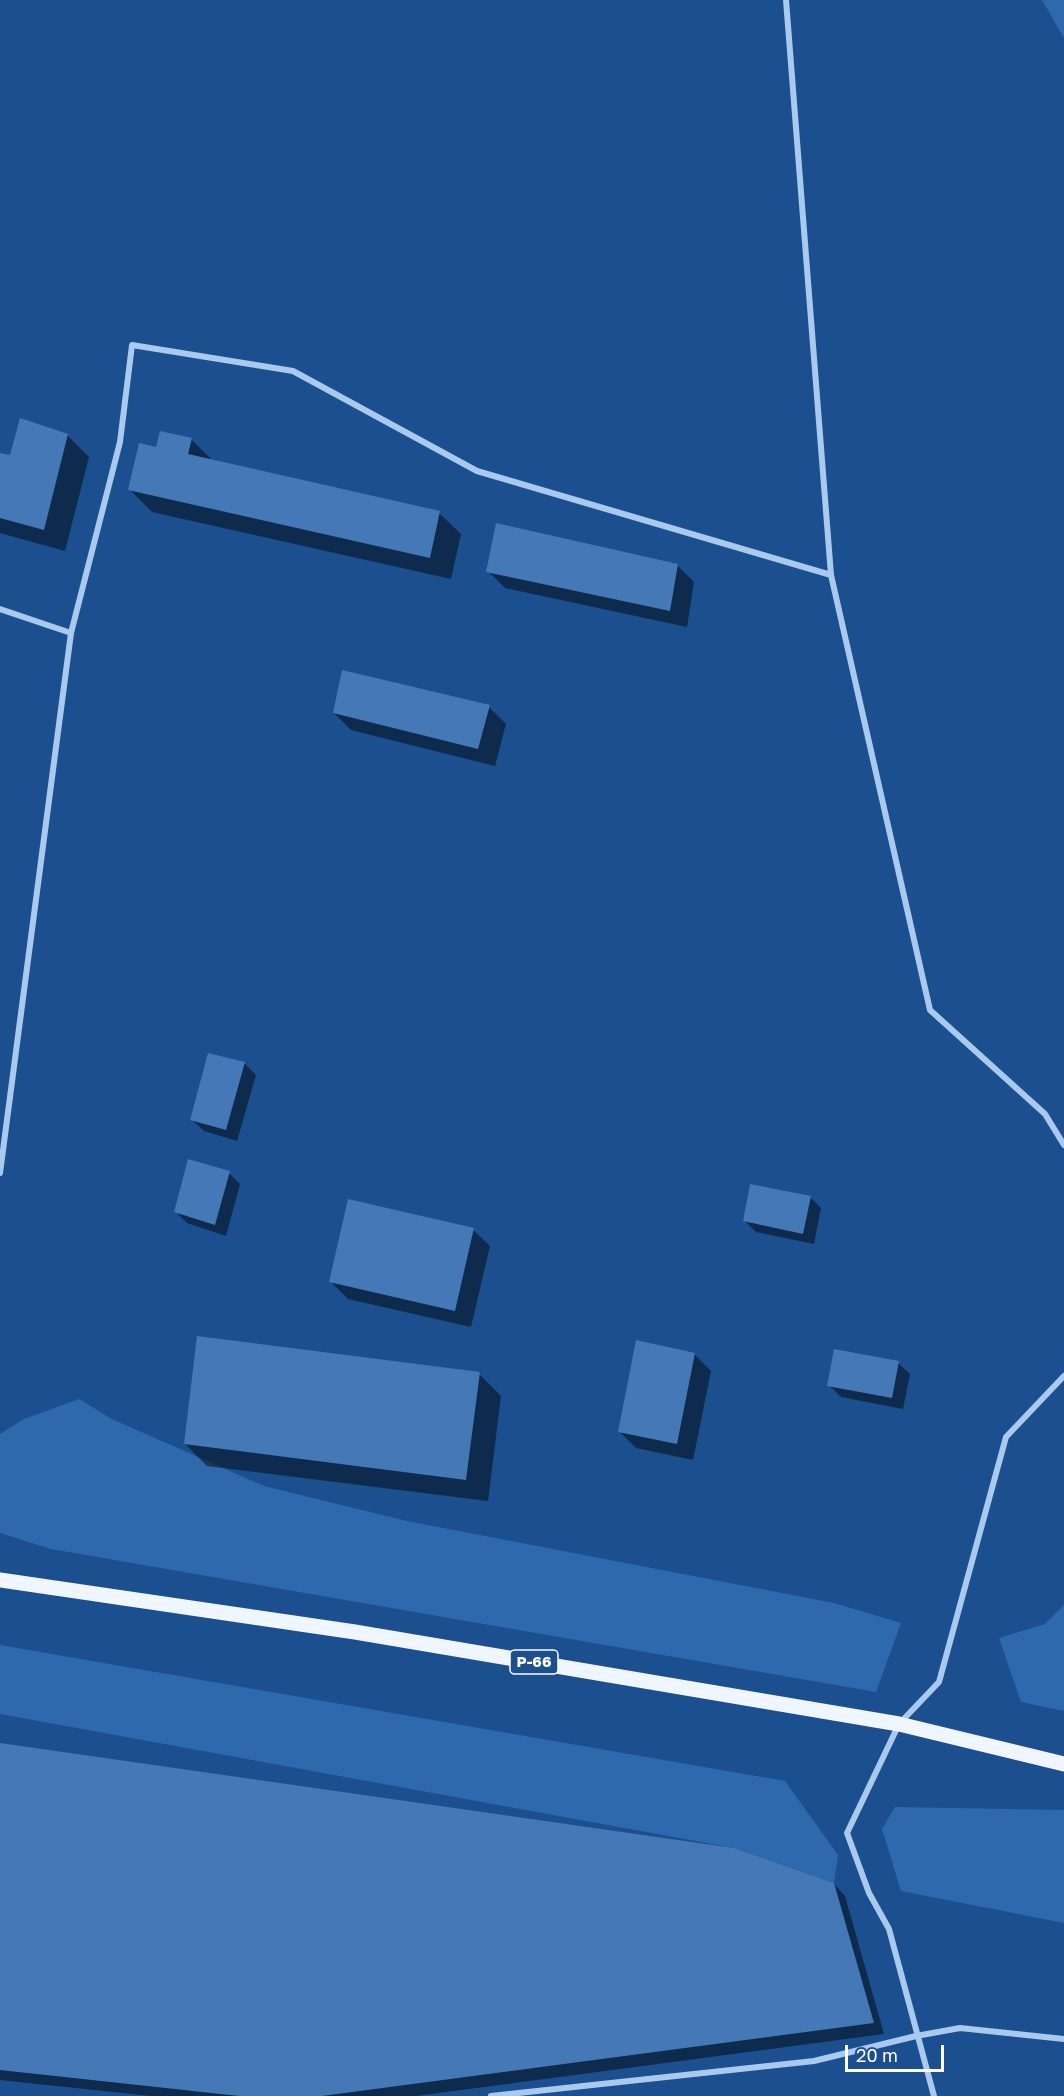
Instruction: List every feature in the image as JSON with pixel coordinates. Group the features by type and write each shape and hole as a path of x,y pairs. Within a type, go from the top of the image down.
{"main road":[{"name":"Р-66","path":"0,1580 355,1632 899,1724 1064,1764"}],"street":[{"path":"786,0 831,575 930,1010 1045,1114 1064,1145"},
{"path":"0,1173 70,633 120,442 132,345 293,371 477,471 831,575"},
{"path":"0,609 70,633"},
{"path":"934,2096 889,1929 869,1893 847,1833 899,1724 939,1682 1006,1437 1064,1377"},
{"path":"491,2096 814,2061 916,2036 960,2028 1064,2038"}],"shaded area":[{"path":"1042,0 1064,0 1064,38"},
{"path":"79,1399 112,1419 264,1486 407,1521 834,1603 901,1623 876,1692 51,1549 0,1533 0,1434 24,1419"},
{"path":"1064,1605 1064,1711 1021,1702 999,1638 1045,1624"},
{"path":"0,1645 785,1781 838,1855 834,1883 734,1848 0,1714"},
{"path":"895,1807 1064,1810 1064,1923 901,1891 882,1829"}],"building":[{"path":"20,418 68,434 44,530 0,518 0,453 10,455"},
{"path":"160,431 192,438 188,454 440,511 430,558 128,490 139,443 156,447"},
{"path":"496,523 678,564 670,611 486,572"},
{"path":"342,670 490,705 478,749 333,713"},
{"path":"208,1053 245,1062 226,1130 190,1120"},
{"path":"188,1159 230,1171 215,1225 174,1212"},
{"path":"750,1184 811,1196 803,1234 743,1221"},
{"path":"348,1199 474,1228 455,1311 329,1282"},
{"path":"197,1336 480,1372 466,1480 184,1444"},
{"path":"636,1340 695,1353 677,1444 618,1432"},
{"path":"834,1349 899,1361 892,1398 827,1386"},
{"path":"0,1743 734,1848 834,1883 874,2023 322,2096 239,2096 0,2070"}]}
